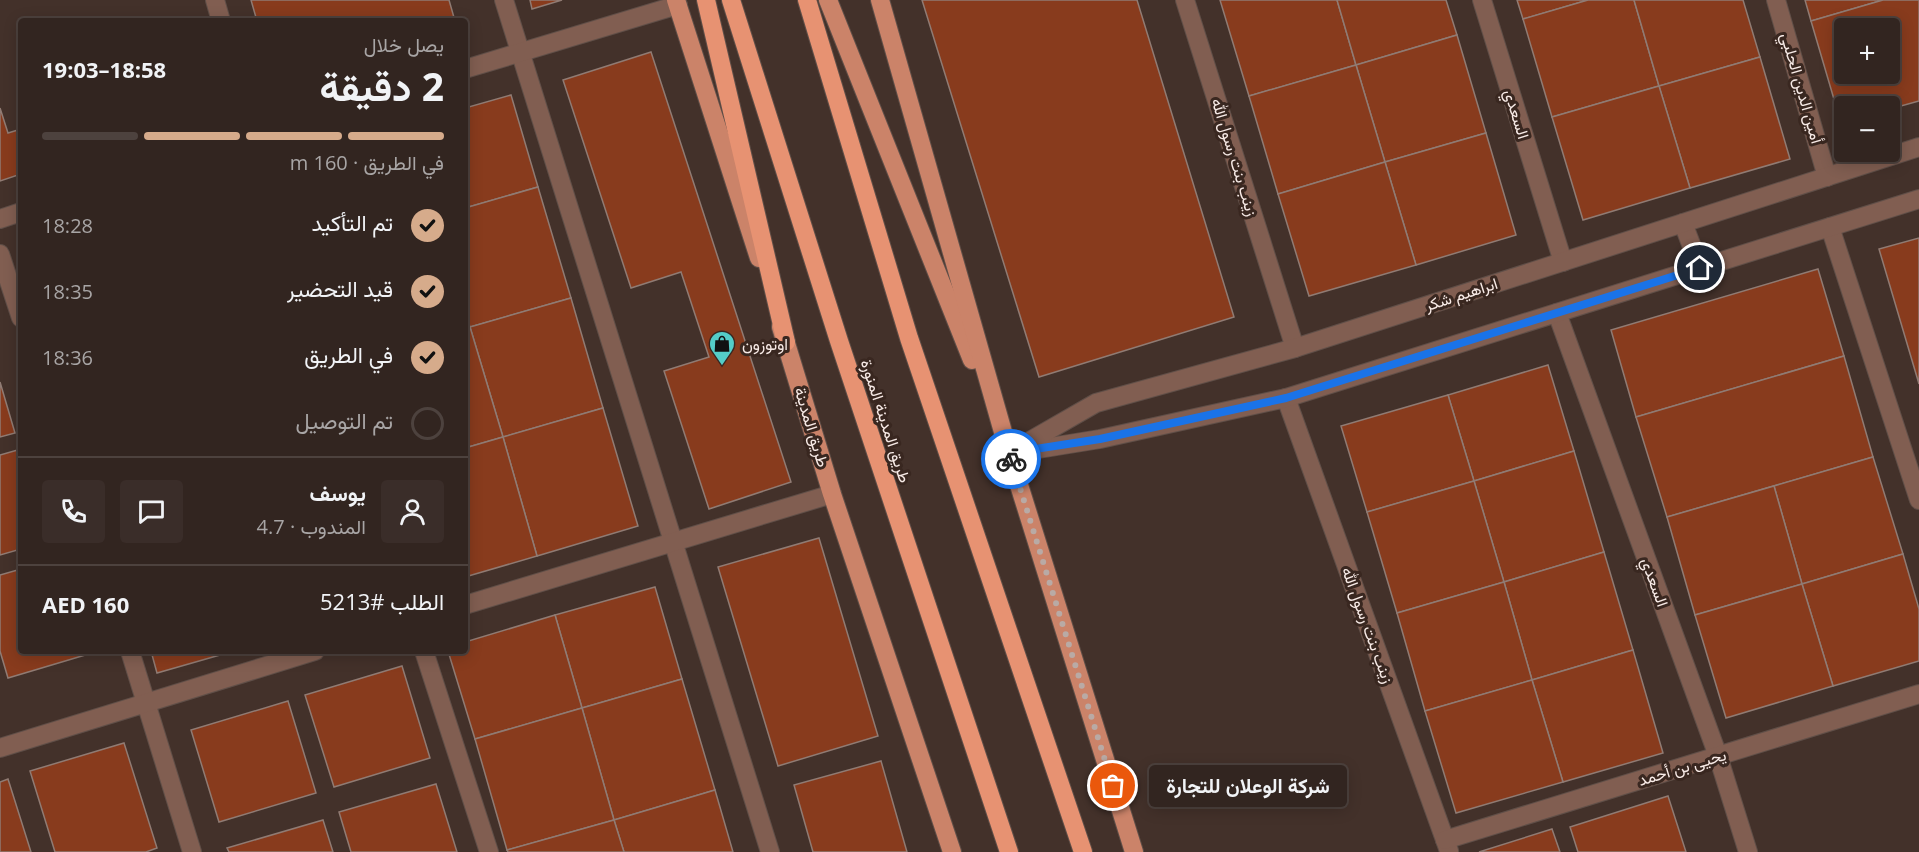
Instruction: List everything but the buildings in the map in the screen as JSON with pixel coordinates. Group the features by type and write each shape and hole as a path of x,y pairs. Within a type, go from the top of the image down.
{"highway":[{"path":"706,0 786,342"},
{"name":"طريق المدينة المنورة","path":"731,0 839,341 1009,852"},
{"path":"807,0 909,338 1083,852"}],"main road":[{"path":"828,0 1009,453"},
{"path":"880,0 1009,453 1134,852"},
{"name":"طريق المدينة","path":"677,3 786,342 832,495 952,852"}],"street":[{"path":"215,0 220,18"},
{"path":"504,0 770,852"},
{"name":"زينب بنت رسول الله","path":"1185,0 1295,348"},
{"name":"السعدي","path":"1482,0 1563,262"},
{"name":"أمين الدين الحلبي","path":"1776,0 1827,177"},
{"path":"468,68 677,3"},
{"name":"ابراهيم شكر","path":"1009,453 1096,403 1295,348 1919,147"},
{"path":"1009,453 1100,439 1286,398 1919,198"},
{"path":"0,219 18,213"},
{"path":"1683,223 1700,268"},
{"path":"1830,227 1919,500"},
{"path":"0,254 18,309"},
{"name":"السعدي","path":"1557,313 1718,756 1748,852"},
{"name":"زينب بنت رسول الله","path":"1286,398 1447,846"},
{"path":"468,604 832,495"},
{"path":"131,654 192,852"},
{"path":"0,748 305,654"},
{"path":"425,654 489,852"},
{"name":"يحيى بن أحمد","path":"1447,846 1718,756 1919,694"}],"way so far":[{"path":"1011,459 1113,786"}],"place":[{"name":"اوتوزون","path":"722,367"},
{"name":"شركة الوعلان للتجارة","path":"1113,786"}],"route":[{"path":"1011,459 1009,453 1100,439 1286,398 1700,268"}]}
